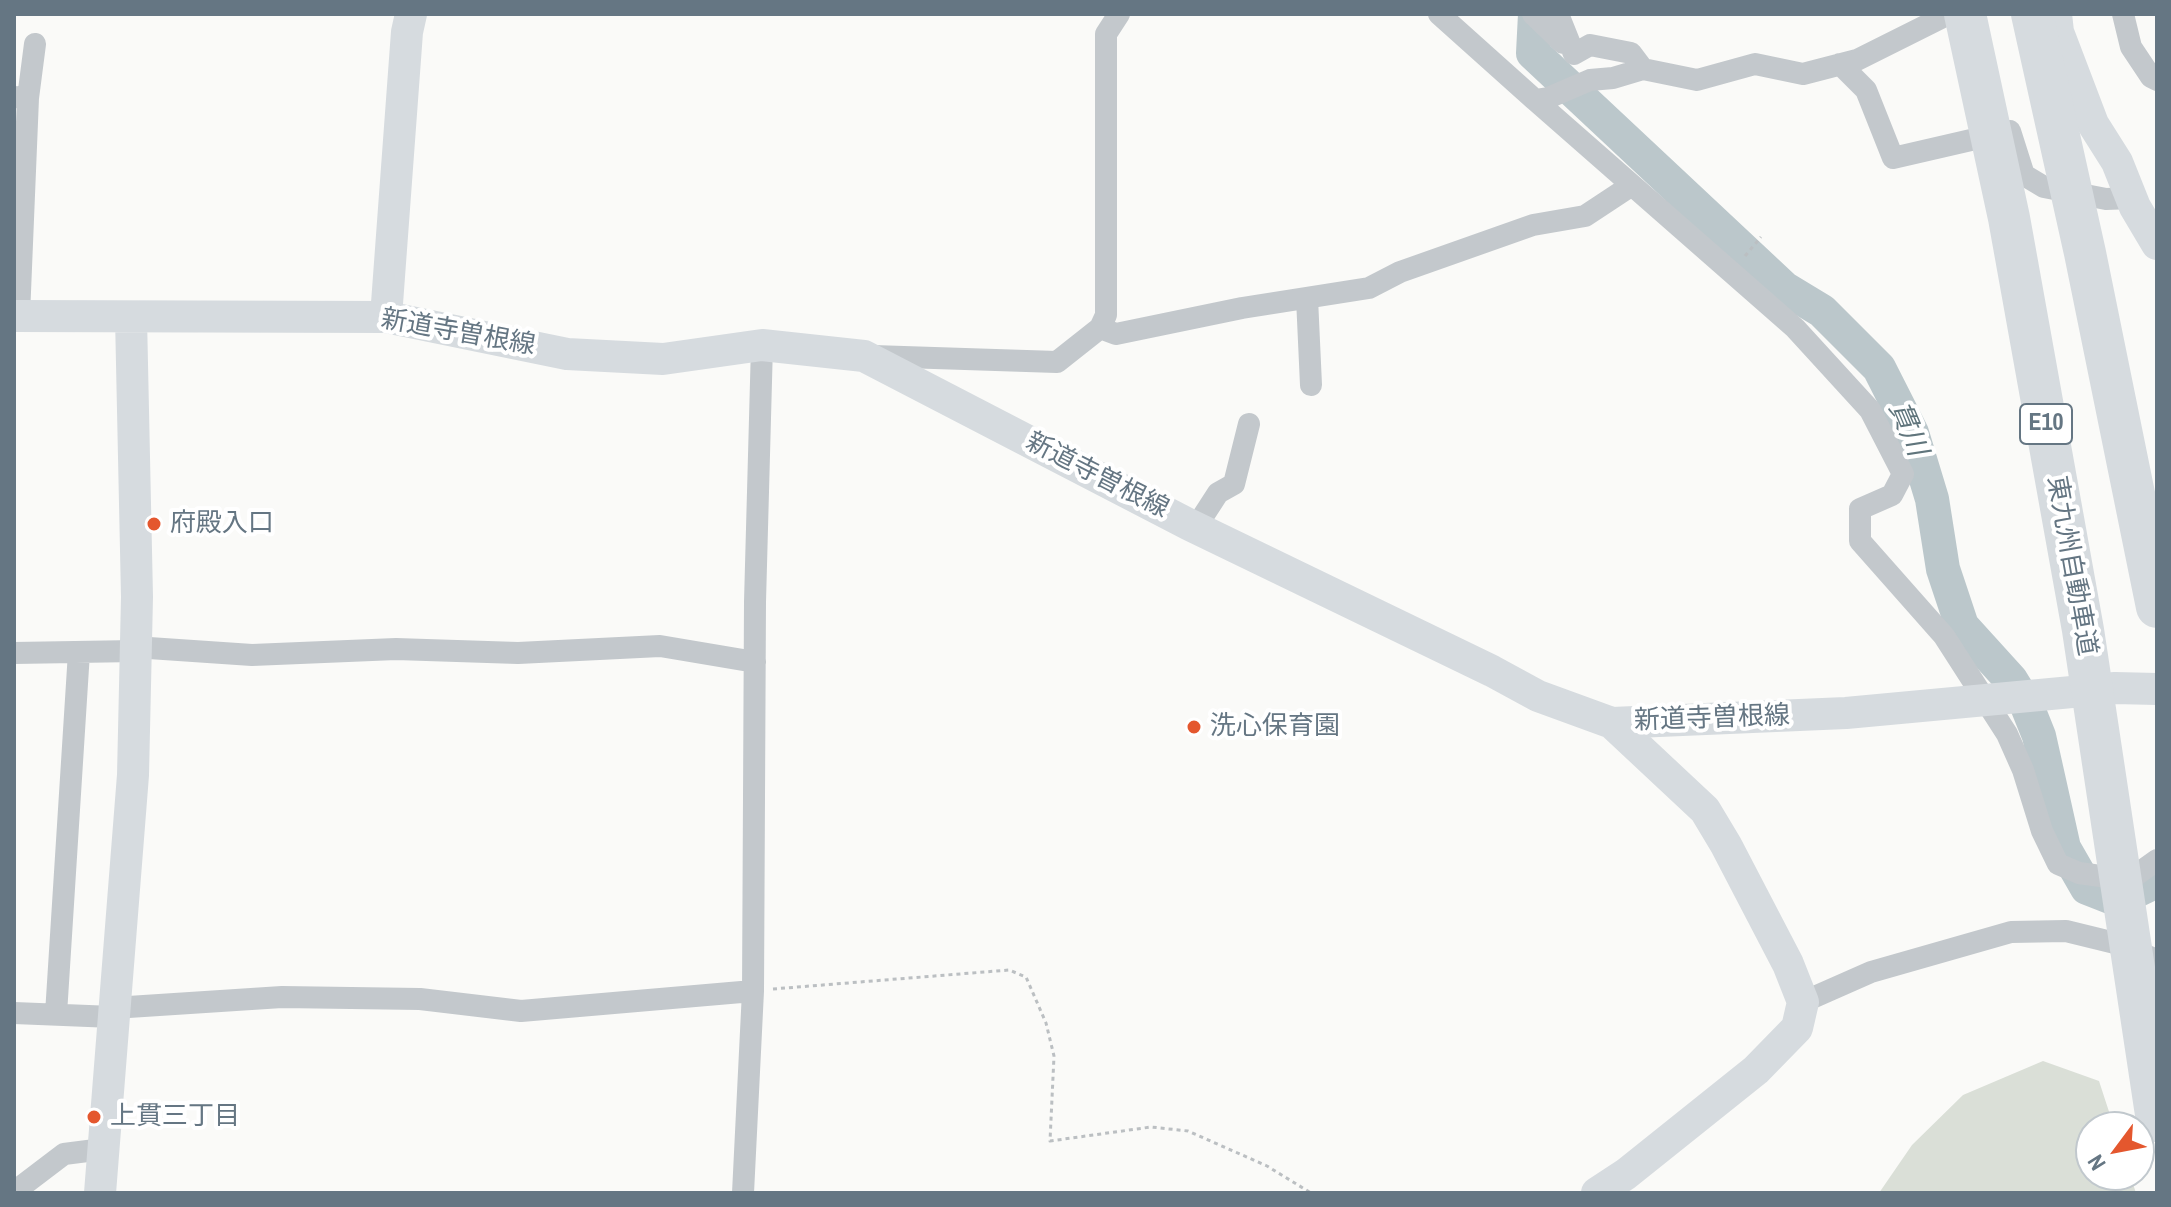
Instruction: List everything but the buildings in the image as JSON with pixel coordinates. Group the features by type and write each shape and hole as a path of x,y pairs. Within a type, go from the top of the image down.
{"highway":[{"name":"東九州自動車道","path":"1965,14 2009,218 2083,630 2157,1121"},
{"path":"2032,14 2085,253 2157,607"}],"main road":[{"path":"386,317 407,32 411,14"},
{"path":"2056,14 2058,32 2093,124 2117,162 2157,244"},
{"name":"新道寺曽根線","path":"16,316 386,317 567,354 663,359 762,345 864,356 1196,527 1538,696 1612,723 1846,713 2115,688 2157,689"},
{"path":"100,1193 133,775 136,441 131,317"},
{"path":"1597,1193 1626,1174 1756,1070 1797,1028 1803,1002 1788,964 1705,810 1612,723"}],"street":[{"path":"864,356 1057,362 1100,328 1106,315 1106,34 1119,14"},
{"path":"1439,14 1542,99 1632,185 1795,328 1870,410 1903,474 1892,495 1860,509 1860,541 1944,636 1988,702 2023,770 2042,831 2058,864 2079,873 2129,880 2157,860"},
{"path":"1533,14 1574,54 1613,78"},
{"path":"1558,14 1574,54"},
{"path":"1542,99 1590,80 1613,78 1643,69 1697,80 1755,64 1803,74 1857,60 1949,14"},
{"path":"2123,14 2131,47 2151,77 2157,80"},
{"path":"16,316 21,97 35,44"},
{"path":"1574,54 1590,45 1631,53 1643,69"},
{"path":"1840,64 1866,90 1893,158 2010,131 2024,175 2044,187 2106,199 2132,198"},
{"path":"1100,328 1116,334 1369,288 1400,272 1533,225 1585,216 1632,185"},
{"path":"1307,298 1311,385"},
{"path":"743,1193 753,991 755,662 762,345"},
{"path":"1196,527 1218,493 1234,484 1249,424"},
{"path":"14,653 136,651 149,648 252,655 396,649 518,653 660,646 755,662"},
{"path":"56,1014 79,652"},
{"path":"1803,1002 1871,972 2011,932 2066,931 2115,943 2157,960"},
{"path":"14,1013 113,1012 282,997 420,999 521,1011 753,991"},
{"path":"14,1192 64,1154 103,1149"}],"path":[{"path":"1743,258 1761,237"},
{"path":"753,991 1009,970 1026,977 1049,1034 1054,1056 1050,1141 1151,1127 1188,1131 1267,1166 1311,1193"}],"shaded area":[{"path":"2043,1061 2099,1081 2109,1111 2075,1111 2075,1191 2136,1193 1879,1193 1912,1145 1963,1095"}],"waterway":[{"name":"貫川","path":"1535,14 1533,53 1784,288 1822,311 1879,368 1912,433 1932,499 1943,569 1962,626 2011,680 2027,706 2039,736 2064,848 2087,888 2110,897 2128,895 2157,881"}],"place":[{"name":"府殿入口","path":"154,524"},
{"name":"洗心保育園","path":"1194,727"},
{"name":"上貫三丁目","path":"94,1117"}]}
